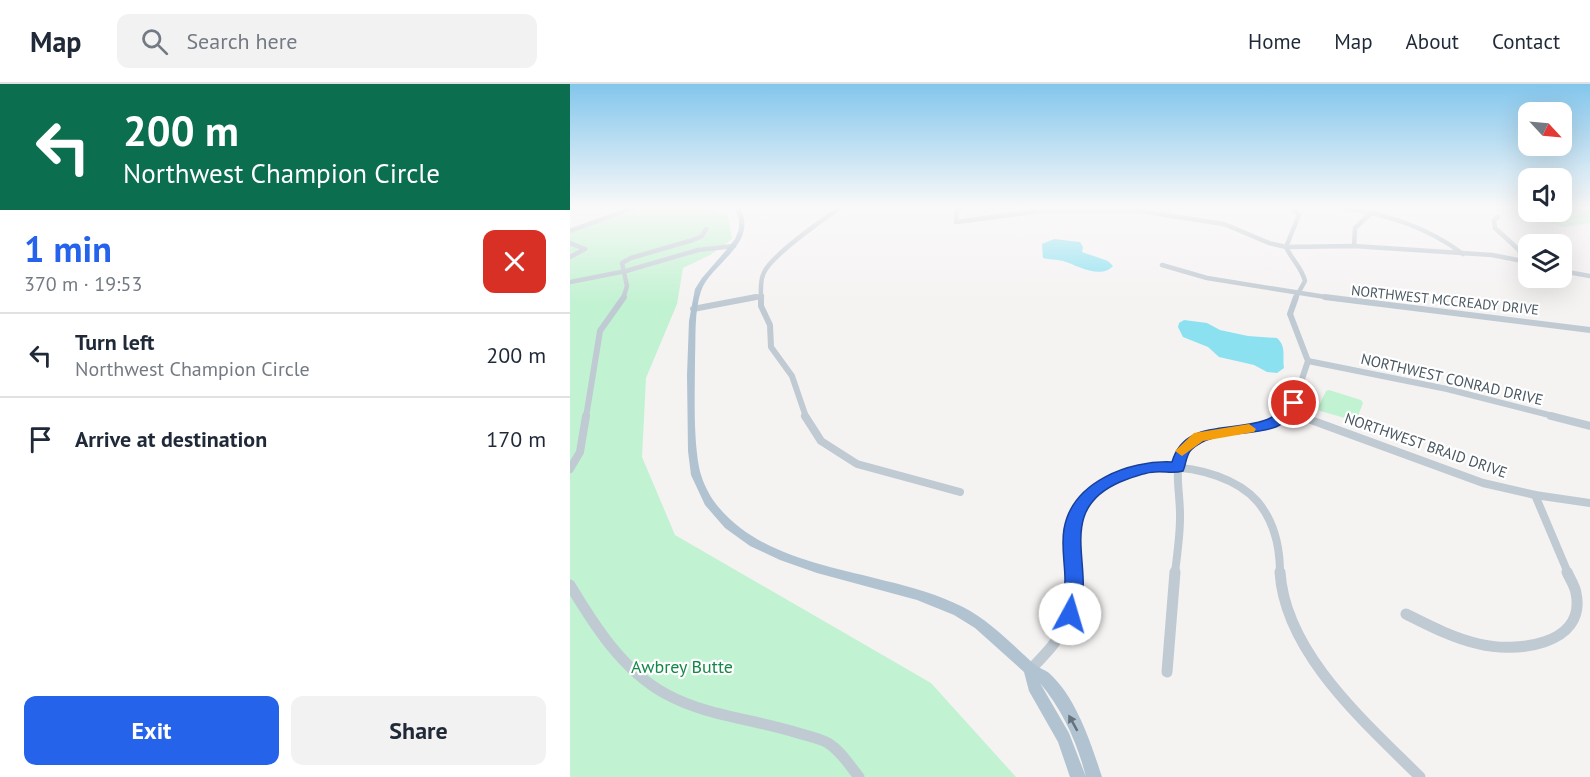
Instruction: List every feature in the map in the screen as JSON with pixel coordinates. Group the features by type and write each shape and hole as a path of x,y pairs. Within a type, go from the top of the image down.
{"main road":[{"path":"737,239 734,246 701,283 693,309 694,465 711,504 724,520 757,544 780,556 929,598 966,614 1003,642 1030,670 1046,679 1078,732 1094,777"},
{"path":"1030,670 1034,686 1064,738 1078,777"}],"street":[{"path":"570,469 580,452 600,331 628,293 624,261 695,239"},
{"path":"801,239 766,268 762,276 761,306 770,325 771,347 792,376 803,413 821,441 857,464 960,492"},
{"path":"1260,239 1286,247 1354,246 1492,255 1518,260"},
{"path":"1167,672 1180,517 1177,468 1182,450 1199,436 1261,427 1280,420 1290,412 1301,386 1308,361 1290,314 1293,302 1305,281 1303,271 1292,260 1286,247 1289,239"},
{"path":"1354,239 1354,246"},
{"path":"1446,239 1463,254"},
{"path":"570,243 585,249 570,256"},
{"path":"570,282 626,271 690,252 734,246"},
{"name":"NORTHWEST MCCREADY DRIVE","path":"1162,265 1207,278 1298,294 1590,330"},
{"path":"1572,273 1590,276"},
{"path":"693,309 762,296"},
{"name":"NORTHWEST CONRAD DRIVE","path":"1308,361 1447,389 1590,426"},
{"name":"NORTHWEST BRAID DRIVE","path":"1290,412 1483,483 1535,495 1590,503"},
{"path":"1030,670 1058,640 1070,614 1074,580 1072,527 1081,506 1092,492 1114,479 1153,466 1201,470 1220,476 1254,497 1268,514 1276,531 1280,555 1280,578 1292,626 1327,678 1420,777"},
{"path":"1406,614 1449,634 1502,649 1538,646 1563,633 1574,619 1578,606 1576,592 1535,495"},
{"path":"570,585 585,612 612,645 651,686 681,702 770,724 828,743 859,777"}],"green space":[{"name":"Awbrey Butte","path":"570,239 732,239 710,255 683,268 677,304 646,378 642,457 675,535 931,683 1016,777 570,777"},
{"path":"1326,391 1361,400 1363,403 1356,421 1320,411 1318,408"}],"water":[{"path":"1053,239 1080,242 1083,247 1082,252 1108,261 1113,266 1102,272 1095,272 1063,261 1043,258 1042,244"},
{"path":"1184,320 1207,323 1220,330 1248,336 1277,338 1283,349 1284,368 1277,373 1267,372 1254,365 1219,357 1208,347 1183,337 1178,327 1179,323"}],"slow traffic":[{"path":"1182,451 1199,436 1249,429"}],"route":[{"path":"1070,614 1074,580 1072,527 1081,506 1092,492 1114,479 1153,466 1177,468 1182,450 1199,436 1261,427 1280,420 1290,412 1294,403"}]}
